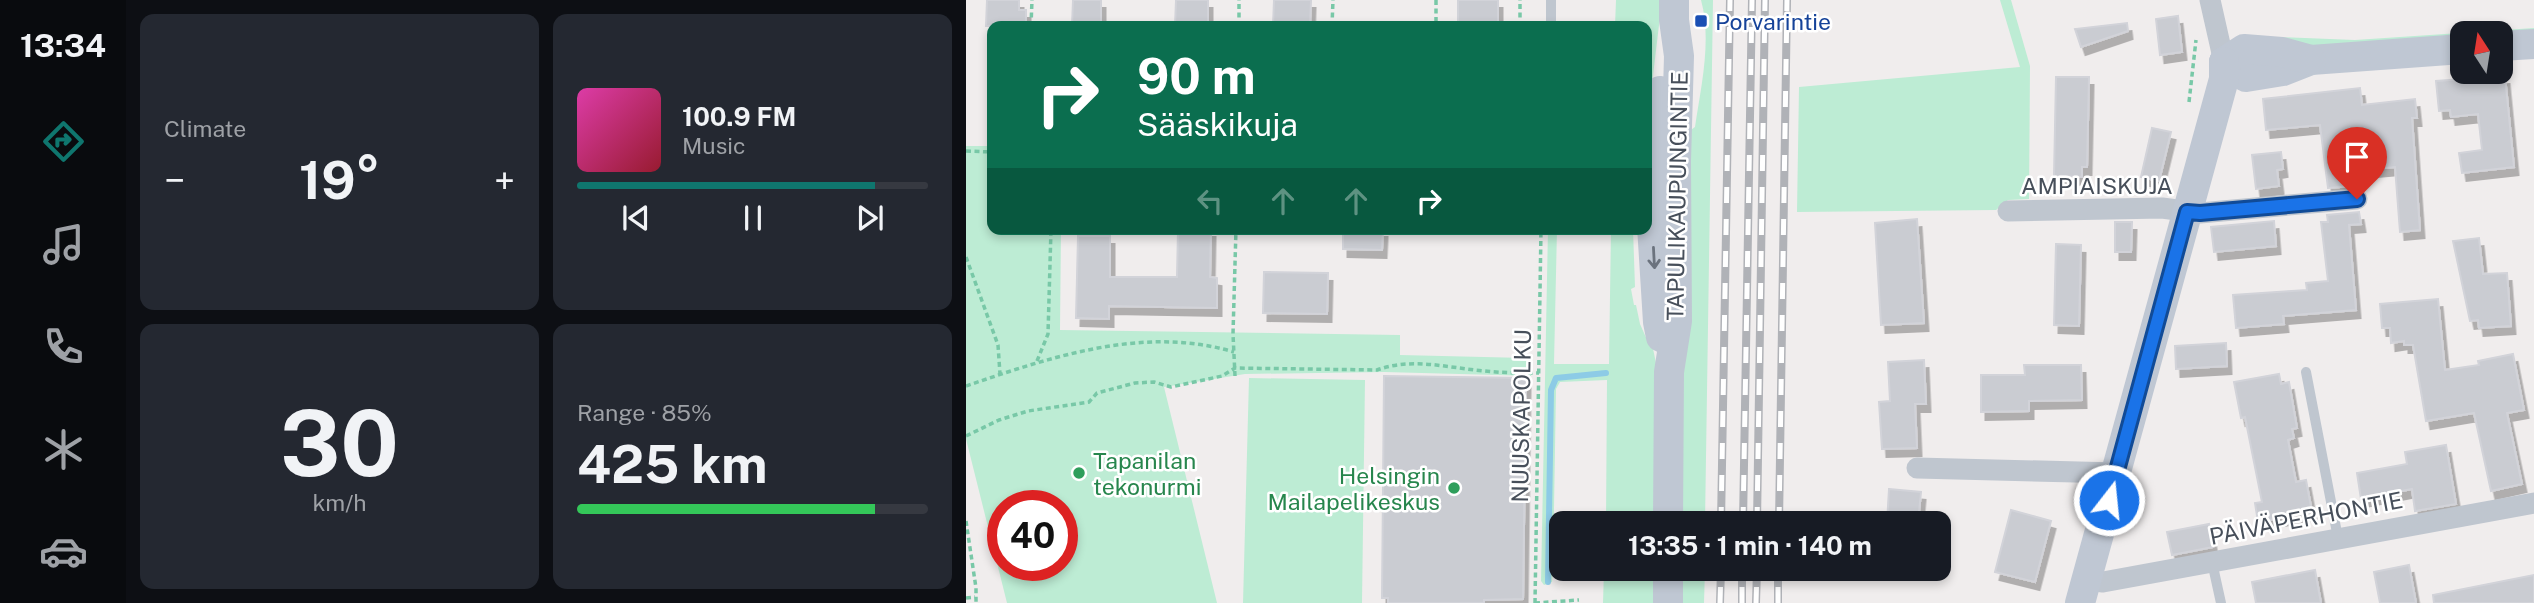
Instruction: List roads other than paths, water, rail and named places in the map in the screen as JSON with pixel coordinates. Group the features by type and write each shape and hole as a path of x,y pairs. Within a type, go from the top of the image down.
{"street":[{"path":"2084,592 2224,79 2224,62 2210,0"},
{"name":"TAPULIKAUPUNGINTIE","path":"1652,204 1659,161 1664,58 1674,10"},
{"path":"2513,45 2534,44"},
{"path":"2224,62 2246,77 2283,71 2311,60 2450,50"},
{"name":"AMPIAISKUJA","path":"2008,211 2162,208 2200,213 2357,199"},
{"name":"TAPULIKAUPUNGINTIE","path":"1652,227 1657,310 1669,372 1668,511"},
{"path":"1917,468 2117,473"},
{"name":"PÄIVÄPERHONTIE","path":"2084,592 2103,582 2534,503"},
{"path":"1668,581 1668,603"}],"lane":[{"path":"1551,0 1551,21"},
{"path":"2306,372 2337,538"},
{"path":"2212,562 2221,603"}],"waterway":[{"path":"1548,582 1551,390 1556,378 1606,373"}],"railway":[{"path":"1721,511 1730,0"},
{"path":"1743,511 1752,0"},
{"path":"1757,511 1765,0"},
{"path":"1779,511 1787,0"},
{"path":"1720,603 1721,581"},
{"path":"1742,581 1742,603"},
{"path":"1756,603 1757,581"},
{"path":"1778,581 1778,603"}],"place":[{"name":"Porvarintie","path":"1701,21"},
{"name":"Tapanilan tekonurmi","path":"1079,473"},
{"name":"Helsingin Mailapelikeskus","path":"1454,488"}]}
